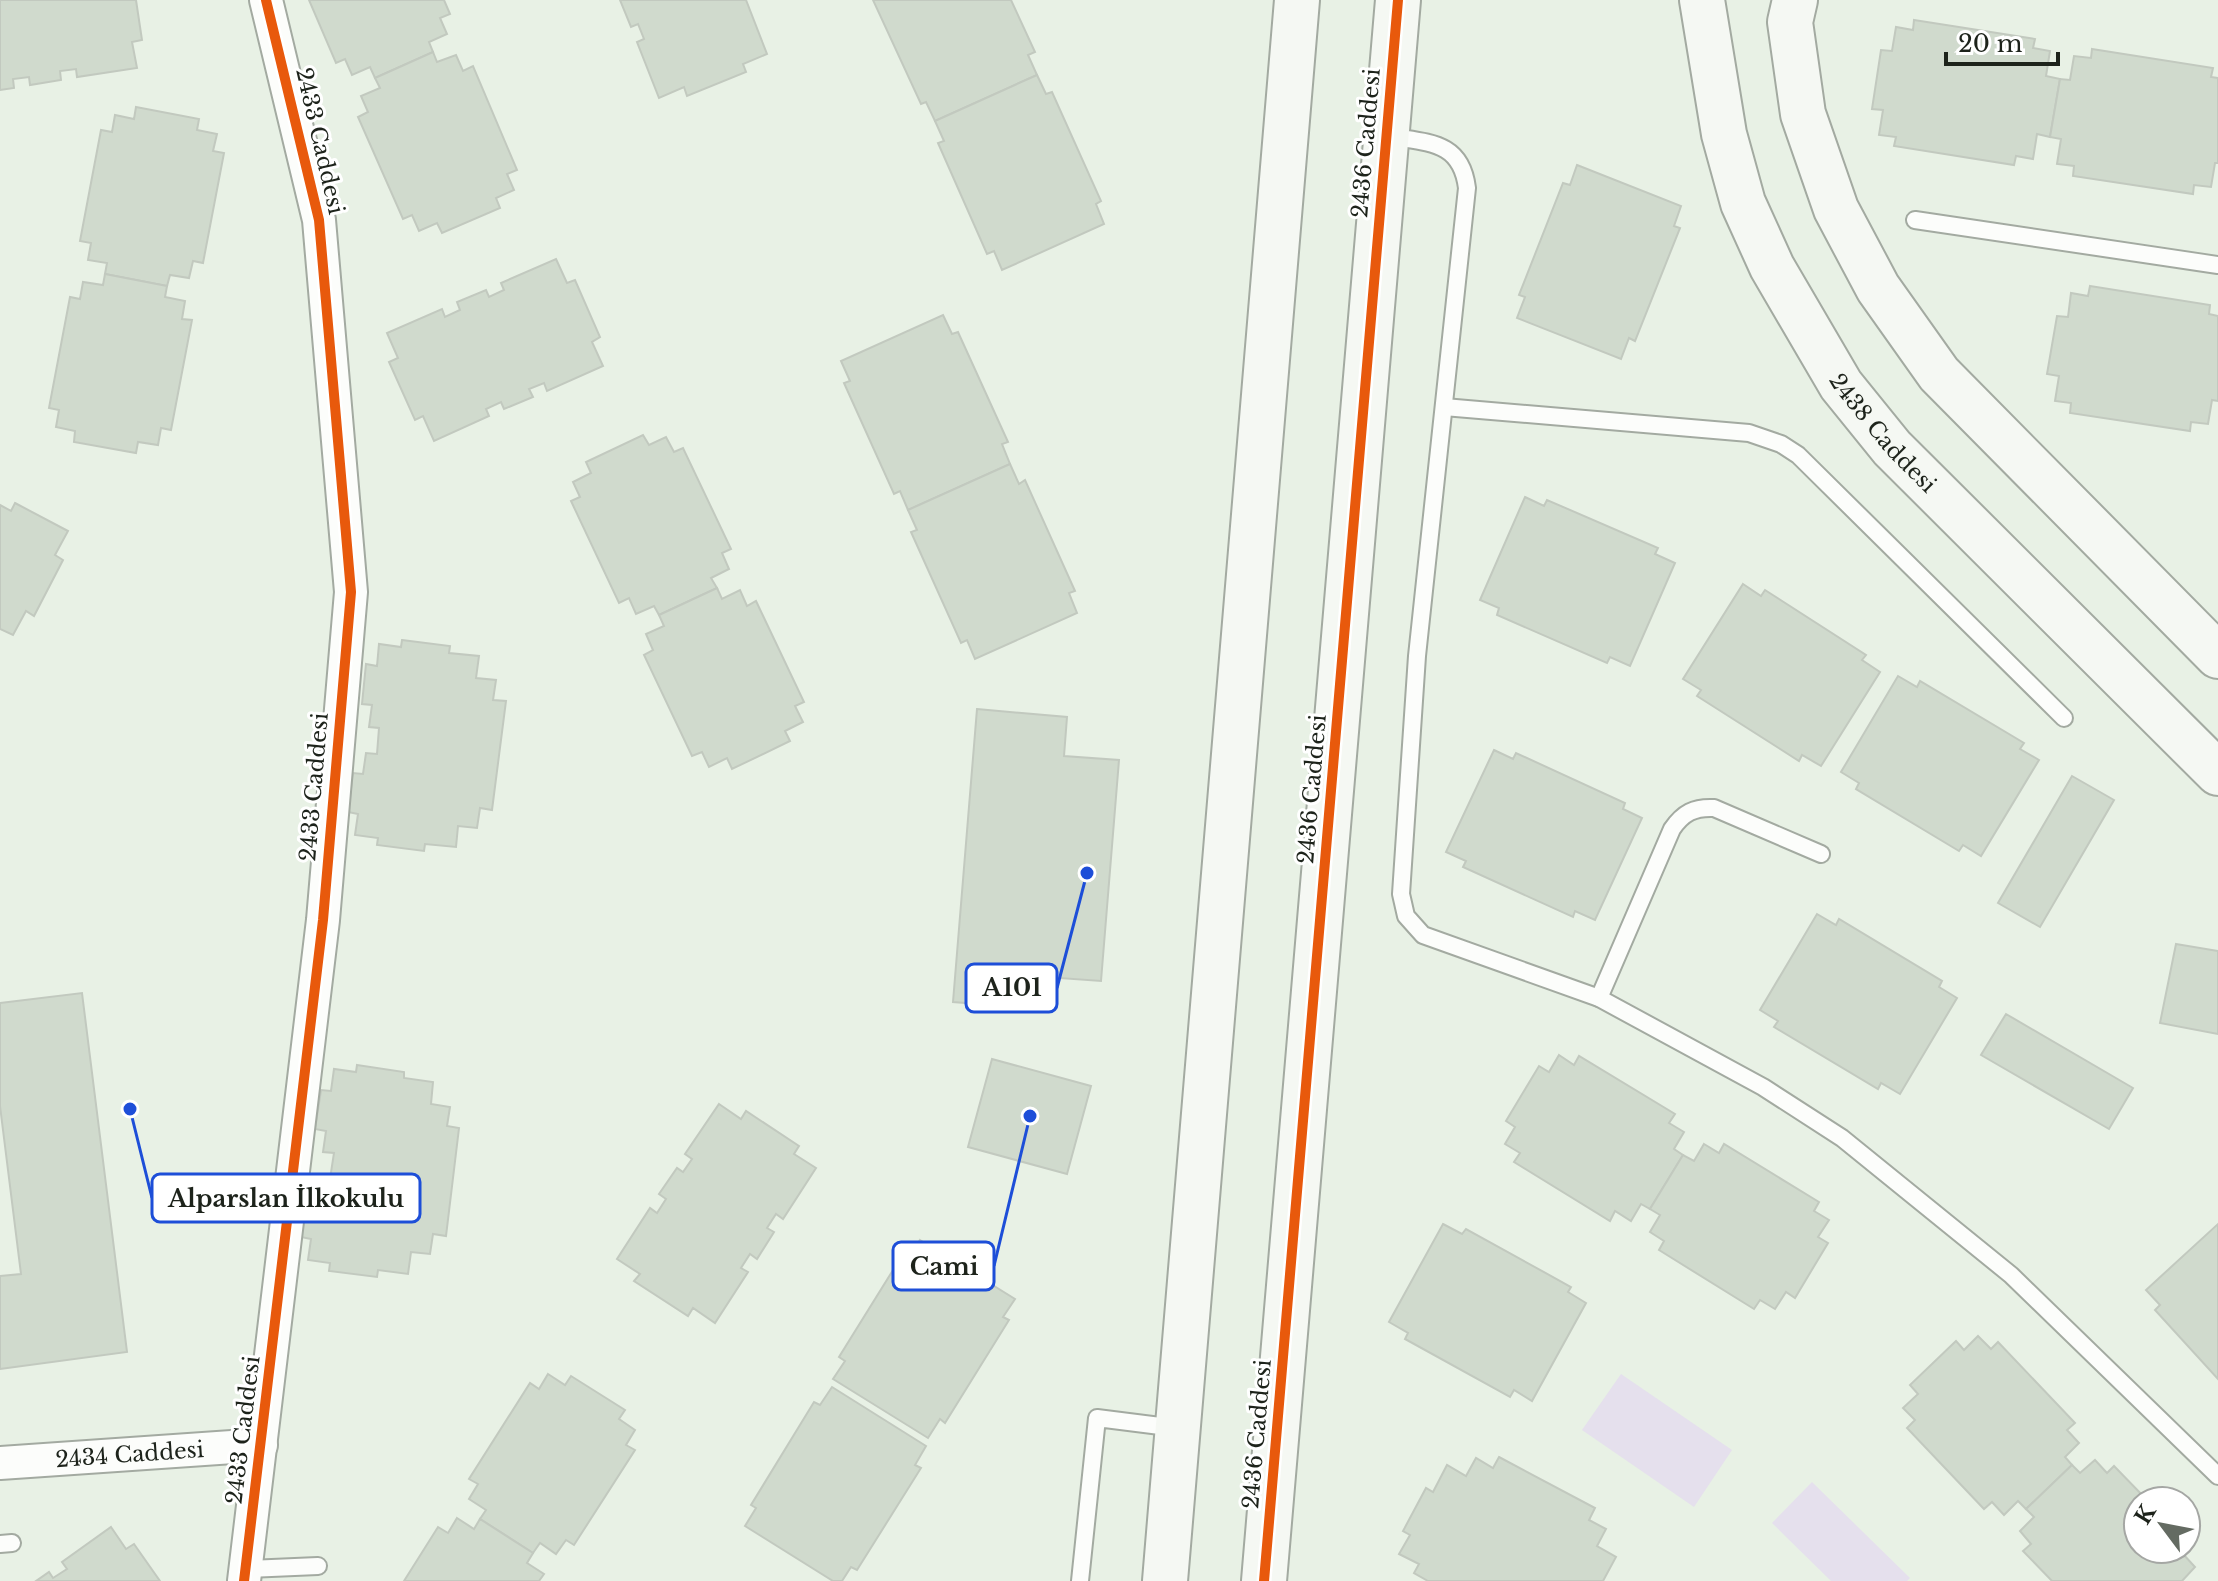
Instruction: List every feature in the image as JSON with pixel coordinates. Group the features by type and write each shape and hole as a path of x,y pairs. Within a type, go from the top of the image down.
{"street":[{"name":"2433 Caddesi","path":"245,1575 323,920 351,592 319,220 266,0"},
{"path":"1165,1581 1297,0"},
{"name":"2436 Caddesi","path":"1264,1581 1398,0"},
{"name":"2438 Caddesi","path":"1702,0 1724,134 1743,203 1772,267 1841,385 1892,448 2218,773"},
{"path":"1795,0 1790,22 1803,114 1836,209 1878,288 1939,374 2218,656"},
{"name":"2434 Caddesi","path":"0,1463 261,1445"}],"lane":[{"path":"1387,136 1438,145 1458,159 1465,173 1467,188 1417,656 1402,905 1412,925 1423,935 1599,998 1763,1087 1842,1138 2011,1275 2218,1476"},
{"path":"1915,220 2218,265"},
{"path":"1444,407 1749,433 1781,444 1798,455 2064,718"},
{"path":"1599,998 1672,829 1688,812 1700,807 1714,808 1821,854"},
{"path":"1080,1581 1097,1418 1177,1428"},
{"path":"245,1575 318,1566"}],"shaded area":[{"path":"1621,1374 1732,1450 1694,1507 1582,1430"},
{"path":"1812,1482 1910,1578 1907,1581 1831,1581 1772,1523"}],"building":[{"path":"0,0 136,0 142,40 132,42 137,68 77,77 76,69 60,71 61,80 30,85 29,77 13,79 14,88 0,90"},
{"path":"309,0 444,0 450,14 440,18 447,34 429,42 433,52 375,78 370,67 352,75 345,59 336,63"},
{"path":"620,0 746,0 767,54 743,64 746,72 687,96 684,87 659,98 637,42 644,39 638,24 631,27"},
{"path":"873,0 1011,0 1035,52 1028,55 1037,75 935,121 926,102 921,104"},
{"path":"1914,20 2035,39 2033,48 2050,51 2046,76 2060,79 2050,137 2037,134 2033,159 2016,156 2014,165 1894,146 1896,137 1879,135 1883,110 1872,109 1881,50 1892,51 1896,27 1913,30"},
{"path":"2092,49 2213,68 2211,77 2218,78 2218,163 2215,163 2211,187 2194,185 2193,194 2073,176 2074,166 2057,164 2061,139 2050,137 2060,79 2070,80 2074,56 2091,58"},
{"path":"433,52 437,62 456,55 463,71 473,66 517,170 507,174 514,190 496,198 500,208 442,233 437,223 419,231 412,215 403,219 358,117 368,112 361,96 380,88 375,78"},
{"path":"1037,75 1046,94 1052,92 1101,201 1096,204 1104,224 1002,270 994,251 987,254 938,143 944,141 935,121"},
{"path":"136,107 199,119 197,130 217,134 213,151 224,153 203,263 193,261 189,278 170,275 167,286 105,274 107,263 88,260 91,243 80,241 101,130 112,132 115,115 134,119"},
{"path":"1577,165 1681,206 1674,226 1680,228 1635,341 1629,338 1621,359 1517,318 1525,297 1519,295 1563,183 1570,185"},
{"path":"556,259 567,283 575,280 600,337 592,342 603,366 547,391 544,383 529,389 533,397 504,409 501,402 486,409 489,416 434,441 423,416 415,420 389,362 398,358 387,333 442,309 445,317 460,310 457,302 486,290 489,297 504,290 501,283"},
{"path":"105,274 167,286 165,297 185,301 182,319 192,320 171,430 161,428 158,445 138,442 136,453 74,442 75,431 56,427 59,410 49,408 70,297 80,299 83,282 103,285"},
{"path":"2090,286 2210,305 2209,314 2218,316 2218,401 2212,400 2208,424 2191,422 2190,431 2070,413 2071,403 2055,401 2059,376 2047,374 2057,316 2068,317 2071,293 2088,296"},
{"path":"943,315 952,334 958,332 1008,442 1002,444 1010,464 908,510 900,491 894,494 844,383 850,381 841,361"},
{"path":"643,435 649,445 666,437 674,452 683,448 731,549 722,553 729,569 711,578 717,588 659,615 654,606 636,614 629,598 619,603 571,501 580,497 573,482 591,473 586,462"},
{"path":"1010,464 1019,484 1025,480 1075,591 1069,593 1077,613 975,659 967,640 961,643 911,532 917,530 908,510"},
{"path":"1525,497 1544,506 1547,500 1658,548 1655,554 1675,563 1630,666 1610,657 1607,663 1497,615 1499,608 1480,600"},
{"path":"15,503 68,531 55,555 63,560 34,616 26,611 13,635 0,629 0,505 11,511"},
{"path":"1743,584 1761,596 1765,590 1866,655 1862,660 1880,672 1821,766 1802,755 1799,761 1697,696 1701,690 1683,679"},
{"path":"717,588 722,599 740,590 747,606 756,601 804,702 795,706 803,722 785,731 790,741 732,769 727,758 709,767 702,752 692,756 644,655 653,650 646,634 664,626 659,615"},
{"path":"402,640 450,646 449,653 479,656 476,678 496,680 493,700 506,701 492,810 480,808 477,828 458,826 456,847 425,844 424,851 377,845 378,838 355,835 358,814 348,812 353,773 363,774 366,753 377,754 379,728 369,727 372,705 362,704 366,664 377,666 379,644 401,647"},
{"path":"1898,676 1917,687 1920,681 2024,743 2020,749 2039,760 1981,856 1963,845 1959,851 1856,789 1859,783 1841,772"},
{"path":"977,709 1067,717 1064,756 1119,760 1101,981 1046,977 1043,1009 953,1002"},
{"path":"1494,750 1513,759 1516,753 1625,803 1623,809 1642,818 1595,920 1575,911 1573,917 1463,867 1466,861 1446,852"},
{"path":"2072,776 2114,800 2040,927 1998,903"},
{"path":"1817,914 1836,925 1839,919 1942,981 1939,987 1957,998 1900,1094 1881,1083 1878,1089 1774,1027 1778,1021 1760,1010"},
{"path":"2176,944 2218,951 2218,1034 2160,1023"},
{"path":"82,993 127,1352 0,1369 0,1276 21,1274 0,1106 0,1003"},
{"path":"2006,1014 2133,1088 2109,1129 1981,1055"},
{"path":"1559,1055 1574,1065 1579,1056 1675,1114 1669,1123 1684,1132 1674,1149 1683,1155 1650,1209 1641,1204 1631,1221 1615,1211 1610,1221 1514,1162 1520,1153 1505,1144 1515,1127 1506,1121 1539,1066 1549,1072"},
{"path":"992,1059 1091,1086 1067,1174 968,1147"},
{"path":"357,1065 404,1072 404,1078 433,1082 431,1104 450,1107 447,1126 459,1128 446,1236 433,1234 430,1254 411,1252 408,1274 378,1270 377,1277 329,1271 330,1263 308,1260 311,1239 301,1237 306,1198 316,1199 319,1178 330,1179 334,1153 323,1152 326,1131 315,1129 321,1090 331,1091 334,1069 356,1072"},
{"path":"719,1104 741,1119 746,1111 799,1146 794,1154 816,1168 783,1219 776,1214 767,1228 774,1232 757,1259 750,1254 741,1268 748,1272 715,1323 693,1308 688,1316 634,1281 640,1274 617,1259 650,1208 657,1213 666,1199 659,1194 677,1168 683,1172 692,1159 685,1154"},
{"path":"1704,1144 1719,1153 1724,1144 1819,1202 1814,1211 1829,1220 1818,1237 1828,1243 1795,1298 1786,1292 1775,1309 1760,1300 1754,1309 1659,1250 1664,1241 1650,1232 1660,1215 1650,1209 1683,1155 1694,1161"},
{"path":"1443,1224 1462,1234 1466,1229 1571,1287 1568,1292 1586,1303 1532,1401 1514,1390 1510,1397 1405,1339 1408,1333 1389,1322"},
{"path":"2218,1224 2218,1379 2155,1310 2160,1305 2146,1290"},
{"path":"920,1240 1015,1299 1003,1317 1009,1320 945,1423 940,1419 928,1438 833,1379 845,1361 839,1357 903,1254 909,1258"},
{"path":"1978,1336 1991,1349 1998,1342 2075,1423 2067,1430 2079,1443 2065,1457 2072,1465 2026,1509 2018,1501 2004,1515 1992,1502 1984,1509 1907,1428 1915,1420 1903,1408 1918,1394 1910,1385 1956,1341 1964,1350"},
{"path":"548,1374 565,1385 571,1376 625,1410 619,1419 635,1430 626,1445 635,1450 574,1545 566,1540 556,1554 540,1543 533,1553 480,1519 486,1510 469,1499 478,1484 469,1479 530,1383 539,1389"},
{"path":"832,1387 926,1446 915,1465 921,1468 857,1570 851,1567 842,1581 833,1581 745,1526 756,1508 751,1505 814,1402 820,1405"},
{"path":"1499,1457 1595,1508 1589,1520 1606,1529 1597,1546 1616,1557 1603,1581 1428,1581 1414,1573 1419,1564 1399,1554 1410,1535 1403,1531 1426,1488 1433,1492 1447,1465 1466,1476 1476,1458 1493,1468"},
{"path":"2095,1460 2107,1473 2114,1466 2132,1485 2122,1485 2122,1565 2193,1565 2195,1567 2182,1581 2052,1581 2023,1551 2031,1544 2020,1531 2034,1517 2026,1509 2072,1465 2080,1473"},
{"path":"457,1518 474,1529 480,1519 533,1553 527,1563 544,1574 539,1581 404,1581 438,1527 448,1533"},
{"path":"111,1527 126,1549 134,1544 160,1581 36,1581 49,1572 53,1578 67,1569 62,1562"}],"cycle path":[{"path":"244,1581 323,920 351,592 319,220 266,0"},
{"path":"1264,1581 1398,0"}],"place":[{"name":"A101","path":"1087,873"},
{"name":"Alparslan İlkokulu","path":"130,1109"},
{"name":"Cami","path":"1030,1116"}]}
